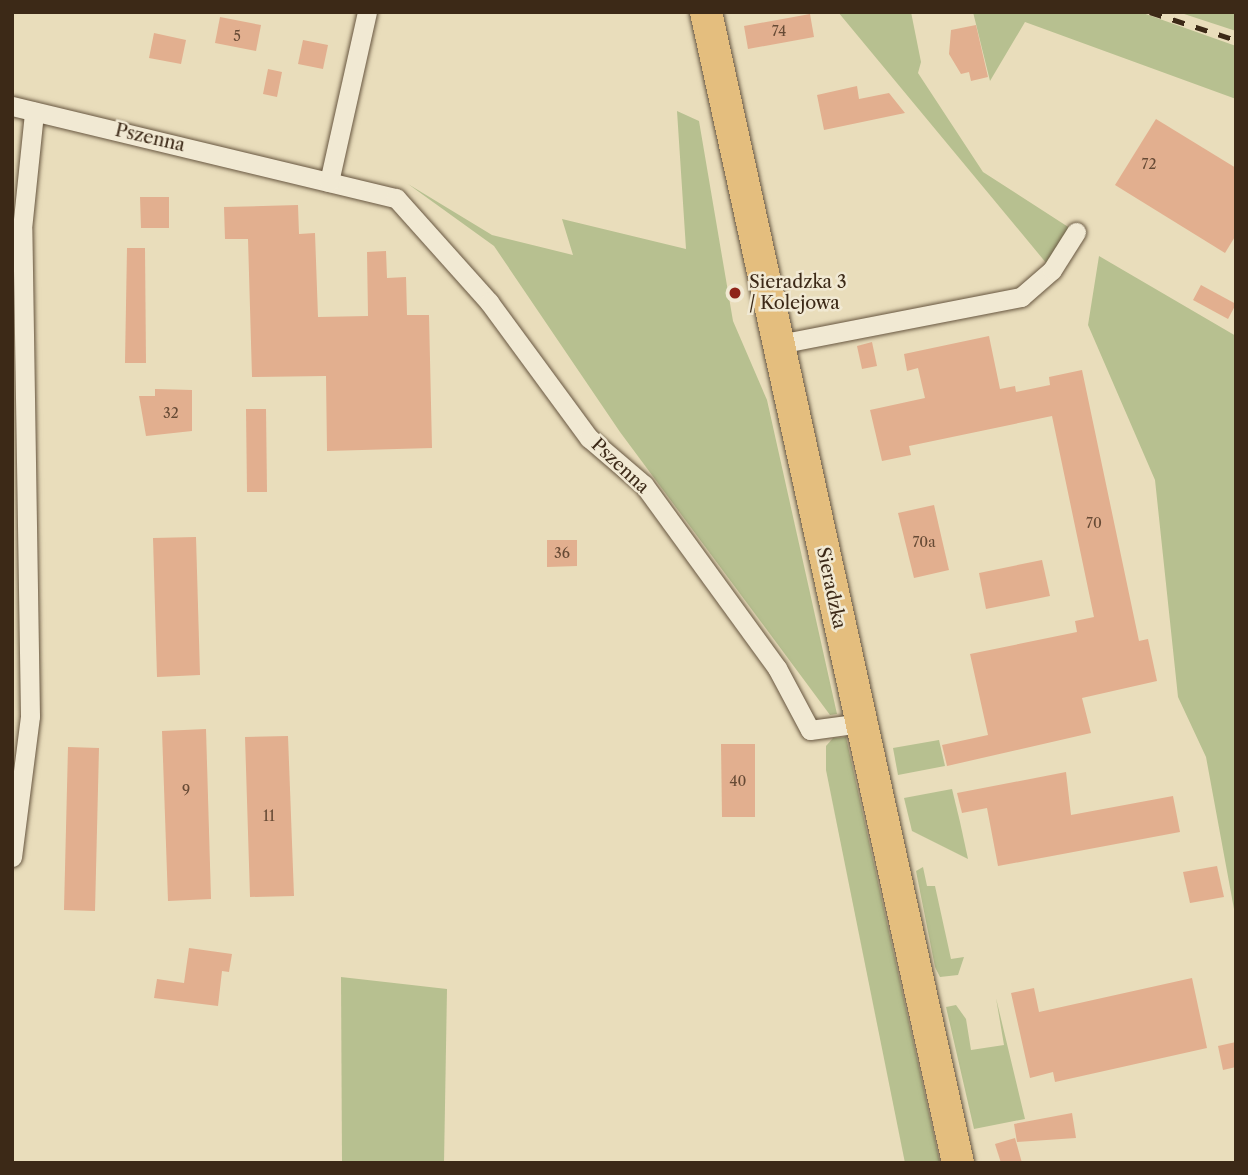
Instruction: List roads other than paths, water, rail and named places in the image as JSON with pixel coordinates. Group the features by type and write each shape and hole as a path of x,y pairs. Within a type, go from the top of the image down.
{"main road":[{"name":"Sieradzka","path":"706,12 958,1163"}],"street":[{"path":"329,182 367,12"},
{"name":"Pszenna","path":"12,106 396,198 457,264 589,438 644,485 784,678 810,730 861,723"},
{"path":"12,857 30,716 22,229 34,112"},
{"path":"779,344 1020,297 1052,270 1076,232"}],"railway":[{"path":"1150,12 1236,40"}],"place":[{"name":"Sieradzka 3 / Kolejowa","path":"735,293"}]}
